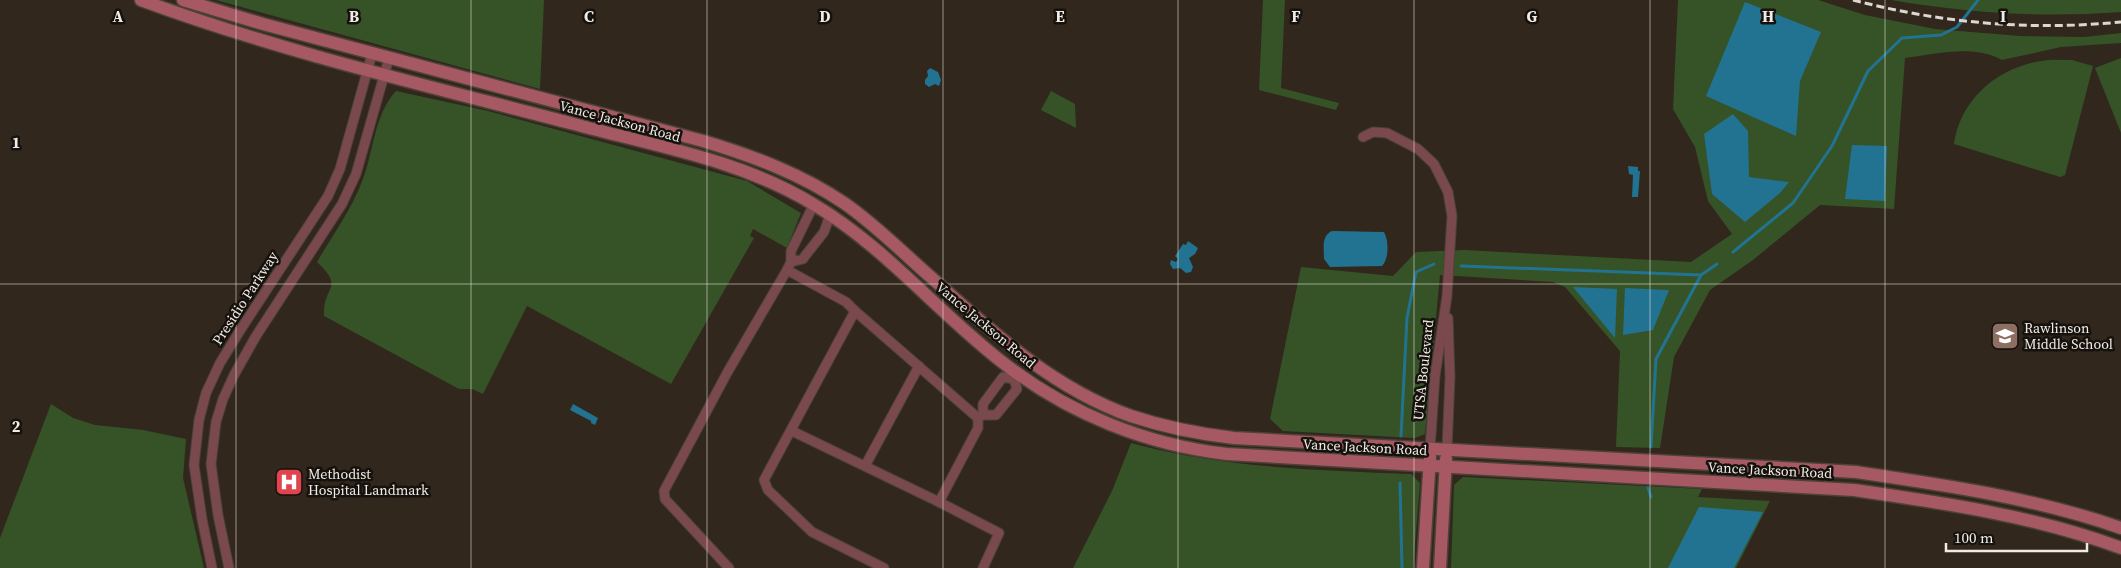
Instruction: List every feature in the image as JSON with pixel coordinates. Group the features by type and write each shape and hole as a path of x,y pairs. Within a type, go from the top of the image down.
{"main road":[{"name":"Vance Jackson Road","path":"141,0 232,32 737,168 768,180 814,204 863,238 1016,376 1083,412 1124,431 1196,450 1854,490 1925,500 2017,517 2121,548"},
{"name":"Vance Jackson Road","path":"183,0 372,54 703,141 781,168 821,188 844,203 871,224 993,332 1029,359 1089,397 1129,415 1197,434 1234,438 1856,472 2021,500 2063,510 2121,528"},
{"name":"UTSA Boulevard","path":"1423,568 1430,449"},
{"name":"UTSA Boulevard","path":"1440,568 1447,450"}],"street":[{"name":"Presidio Parkway","path":"212,568 194,465 199,420 206,393 220,363 328,196 340,169 372,54"},
{"path":"229,568 218,515 211,464 216,422 223,399 256,336 342,204 356,174 389,58"},
{"name":"UTSA Boulevard","path":"1363,137 1373,132 1387,133 1418,149 1434,164 1448,192 1452,216 1447,296 1435,376 1430,449"},
{"path":"729,568 665,499 664,491 789,266 791,251 814,204"},
{"path":"789,266 802,259 813,247 824,232 830,214"},
{"path":"798,238 813,247"},
{"path":"287,258 301,267"},
{"path":"789,266 846,302 980,417 996,415 1017,389 1016,376 1003,377 983,404 980,417 978,428 939,502"},
{"name":"UTSA Boulevard","path":"1447,296 1450,377 1447,450"},
{"path":"855,311 764,480 768,490 812,532 884,568"},
{"path":"865,466 919,366"},
{"path":"988,397 1003,407"},
{"path":"199,420 216,422"},
{"path":"792,431 939,502 999,534 983,568"}],"green space":[{"path":"216,0 544,0 540,89"},
{"path":"1263,0 1285,0 1281,88 1339,103 1336,110 1259,90"},
{"path":"1678,0 1818,0 1865,15 1935,29 2020,36 2084,37 2121,33 2121,43 2061,47 2002,60 1991,55 1967,51 1905,58 1894,209 1820,205 1753,260 1710,290 1674,357 1660,448 1616,447 1620,351 1565,287 1553,282 1440,275 1425,434 1415,438 1283,431 1270,419 1301,267 1393,276 1416,252 1464,250 1691,262 1732,234 1708,201 1695,147 1673,109"},
{"path":"1891,0 2121,0 2121,12 2092,14 2005,13"},
{"path":"2121,58 2121,133 2095,68"},
{"path":"2045,60 2072,60 2093,66 2065,175 2060,177 1954,144 1964,113 1983,89 1996,79 2025,65"},
{"path":"396,91 488,111 747,181 801,213 787,248 753,229 750,236 754,238 671,384 527,306 483,394 472,389 459,389 324,316 324,306 331,283 326,271 317,262 357,194 378,124 388,101"},
{"path":"1051,91 1075,104 1076,128 1041,110"},
{"path":"51,404 73,418 95,425 143,430 186,439 183,478 204,568 0,568 0,538"},
{"path":"1131,443 1200,458 1235,463 1305,469 1411,474 1420,483 1413,568 1073,568 1112,491"},
{"path":"1463,477 1702,489 1698,497 1770,501 1736,568 1451,568 1454,485"}],"water":[{"path":"1745,2 1821,32 1800,81 1796,136 1706,96"},
{"path":"930,68 938,72 941,80 939,86 935,84 929,87 925,84 928,76 927,71"},
{"path":"1733,114 1748,131 1749,177 1789,182 1780,193 1745,222 1712,194 1704,134"},
{"path":"1852,145 1887,146 1885,201 1845,199"},
{"path":"1628,166 1638,167 1638,171 1640,171 1638,197 1632,197 1633,175 1629,174"},
{"path":"1332,231 1384,232 1388,250 1384,263 1382,266 1330,267 1324,259 1324,247 1326,236"},
{"path":"1188,241 1198,248 1195,254 1189,258 1193,267 1191,272 1186,273 1180,268 1173,269 1170,264 1171,260 1176,262 1178,259 1175,256 1183,244 1186,245"},
{"path":"1573,287 1617,289 1615,338"},
{"path":"1625,288 1669,290 1653,330 1623,335"},
{"path":"573,404 598,418 595,425 570,410"},
{"path":"1699,507 1763,512 1734,568 1668,568"}],"waterway":[{"path":"1733,252 1793,203 1832,146 1868,71 1902,38 1941,35 1957,27 1978,0"},
{"path":"1401,436 1407,318 1416,272 1434,264"},
{"path":"1651,447 1656,359 1701,275 1717,264"},
{"path":"1461,266 1701,275"},
{"path":"1400,483 1402,568"},
{"path":"1648,488 1651,497"}],"railway":[{"path":"1853,0 1919,14 1986,23 2053,26 2121,22"}],"place":[{"name":"Rawlinson Middle School","path":"2005,336"},
{"name":"Methodist Hospital Landmark","path":"289,482"}]}
